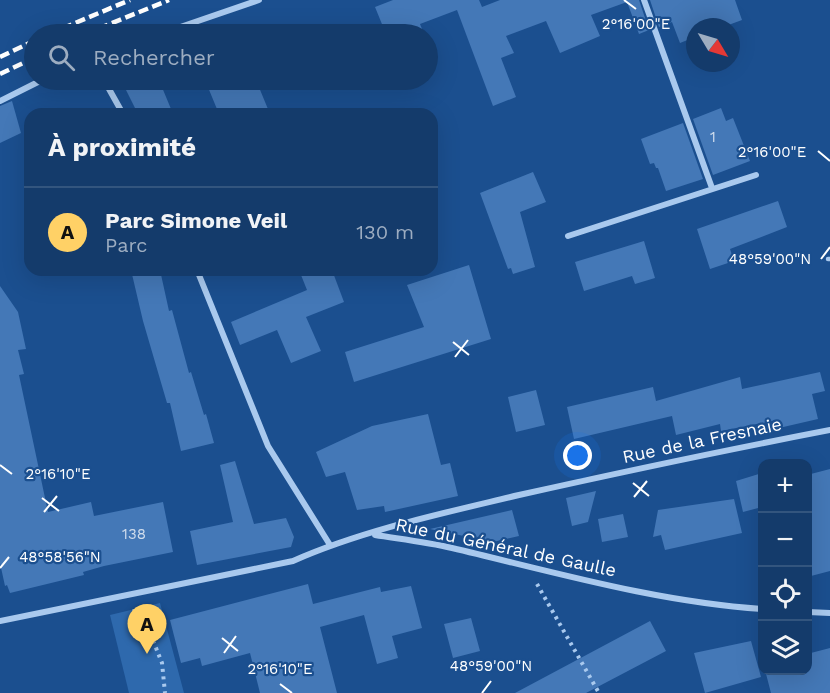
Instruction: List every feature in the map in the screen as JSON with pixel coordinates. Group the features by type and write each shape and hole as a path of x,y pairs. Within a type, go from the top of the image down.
{"street":[{"path":"189,24 259,0"},
{"path":"644,0 712,188"},
{"path":"0,101 24,89"},
{"path":"110,90 120,108"},
{"path":"568,236 756,175"},
{"path":"199,276 268,446 330,544"},
{"name":"Rue de la Fresnaie","path":"371,534 446,512 665,462 830,430"},
{"name":"Rue du Général de Gaulle","path":"0,621 293,561 330,544 371,534 450,548 525,567 694,601 758,609"},
{"path":"812,612 830,613"}],"path":[{"path":"525,567 599,693"},
{"path":"134,608 137,620 152,638 162,663 165,693"}],"shaded area":[{"path":"160,603 184,693 129,693 110,615"}],"building":[{"path":"393,0 479,0 482,7 500,0 639,0 649,30 639,34 627,2 591,15 600,36 560,53 546,21 506,36 514,53 501,58 516,97 493,106 457,10 420,24 382,24 375,7"},
{"path":"650,0 735,0 742,20 740,21 740,18 686,18 686,41 680,43 672,22 659,27"},
{"path":"126,90 163,90 171,108 135,108"},
{"path":"209,90 260,90 268,108 217,108"},
{"path":"12,101 21,133 0,143 0,106"},
{"path":"721,108 726,121 733,118 750,161 713,175 693,119"},
{"path":"683,123 703,179 666,191 658,168 654,163 650,164 641,139"},
{"path":"533,172 546,202 520,212 535,267 513,274 511,268 508,269 480,193"},
{"path":"778,201 787,227 730,249 734,261 710,269 697,229"},
{"path":"644,241 655,278 635,284 632,276 584,291 575,262"},
{"path":"469,265 491,339 354,382 345,352 424,327 407,285"},
{"path":"132,276 161,276 169,311 172,310 189,373 191,372 214,443 181,451 170,403 167,403"},
{"path":"301,276 334,276 344,302 306,317 321,351 291,363 277,330 240,345 231,322 307,290"},
{"path":"0,286 18,312 26,349 18,350 24,374 19,375 48,512 91,502 94,516 163,502 173,552 104,566 83,572 84,575 10,593 7,585 5,586 0,563"},
{"path":"820,372 825,391 812,394 818,419 779,428 777,420 721,431 720,424 676,435 672,416 574,439 567,407 653,387 656,401 740,377 742,389"},
{"path":"536,390 545,425 516,432 508,397"},
{"path":"428,414 441,465 450,463 458,496 385,512 384,506 357,510 345,472 326,477 316,452 372,426"},
{"path":"235,461 254,524 286,518 294,537 291,547 197,565 190,531 233,522 220,465"},
{"path":"830,469 830,571 812,576 812,513 812,474"},
{"path":"758,474 758,508 743,512 736,481"},
{"path":"596,491 588,522 572,526 566,498"},
{"path":"734,499 742,533 665,550 661,535 653,537 658,510"},
{"path":"512,510 519,536 493,542 430,529"},
{"path":"623,514 628,537 602,542 598,519"},
{"path":"308,584 313,604 380,587 381,592 411,586 422,628 392,636 398,658 377,664 364,615 320,627 337,693 260,693 250,653 202,666 200,658 181,663 170,620"},
{"path":"471,618 480,651 453,658 444,624"},
{"path":"650,621 666,651 586,693 515,693"},
{"path":"751,641 758,675 761,677 705,693 694,653"},
{"path":"830,648 830,693 771,693 766,675 812,675 812,653"}],"railway":[{"path":"73,24 130,0"},
{"path":"110,24 169,0"},
{"path":"0,57 24,46"},
{"path":"0,74 24,63"}],"place":[{"name":"Parc Simone Veil","path":"147,654"}]}
